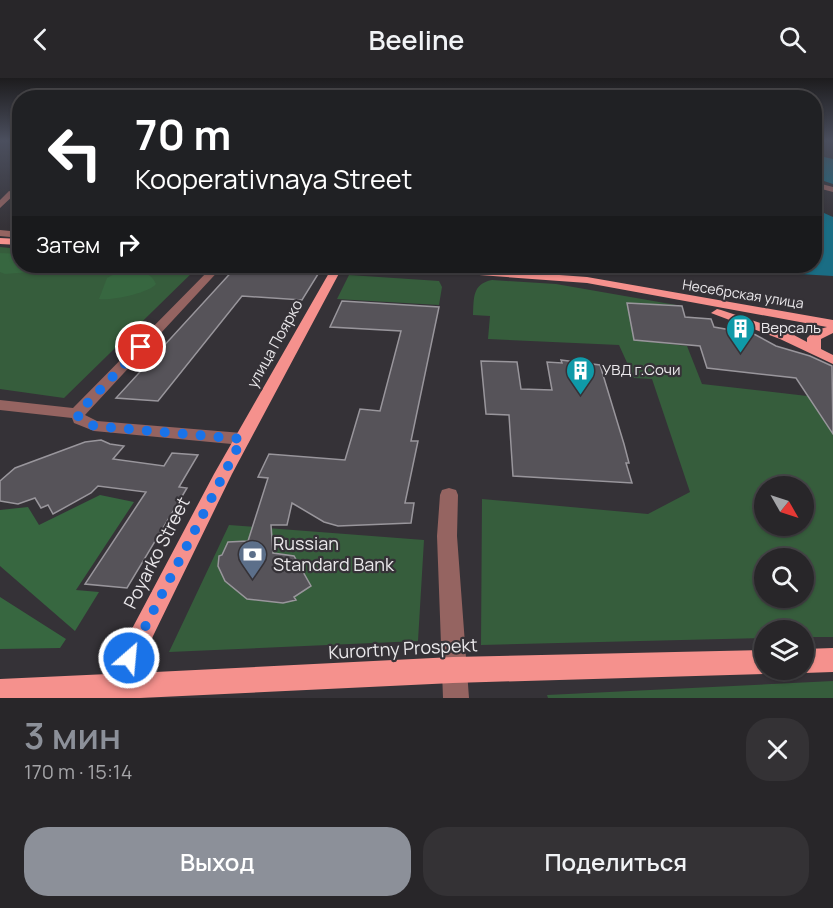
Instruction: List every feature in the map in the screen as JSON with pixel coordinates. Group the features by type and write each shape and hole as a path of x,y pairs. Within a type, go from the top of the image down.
{"main road":[{"name":"улица Поярко","path":"242,439 334,273"},
{"name":"Несебрская улица","path":"492,273 587,280 666,297 833,324"},
{"path":"666,297 761,327 833,360"},
{"path":"814,350 814,338 833,329"},
{"name":"Poyarko Street","path":"112,693 242,439"},
{"path":"814,661 833,660"},
{"name":"Kurortny Prospekt","path":"0,692 112,693 453,670 754,662"}],"street":[{"path":"1,204 12,193"},
{"path":"77,414 211,273"},
{"path":"0,405 77,414"},
{"path":"77,414 80,419 94,426 242,439"},
{"path":"449,495 447,536 456,698"}],"green space":[{"path":"0,247 12,248 12,273 192,273 64,398 0,389"},
{"path":"0,253 12,254 12,273 17,273 5,274 0,272"},
{"path":"116,273 144,273 150,276 156,284 129,296 99,299 107,278"},
{"path":"349,275 439,281 442,287 439,305 337,299"},
{"path":"492,280 556,284 682,306 660,304 634,340 687,346 702,384 833,399 833,637 814,637 814,620 754,620 754,638 481,645 482,499 648,514 690,492 652,379 634,378 619,345 488,339 490,316 473,315 475,293 481,285"},
{"path":"100,495 134,502 76,590 99,592 75,631 0,566 0,510 28,507 39,525"},
{"path":"229,525 424,540 418,641 169,652"},
{"path":"0,597 66,639 60,648 0,649"},
{"path":"833,681 833,698 548,698 547,695"}],"water":[{"path":"822,170 833,170 833,184 822,180"},
{"path":"822,212 833,217 833,276 781,273 822,273"}],"building":[{"path":"231,273 319,273 302,300 242,296 158,401 116,398"},
{"path":"342,301 439,307 411,441 418,441 405,503 414,503 411,523 338,526 324,522 292,503 287,525 271,525 273,553 294,556 311,586 294,597 296,600 283,603 247,599 225,581 218,566 219,556 222,555 228,542 248,541 268,478 258,477 269,454 345,460 360,409 380,411 401,331 330,327"},
{"path":"627,303 682,306 685,317 711,319 714,327 754,334 776,346 810,356 832,366 833,434 796,378 707,368 700,346 634,340"},
{"name":"УВД г.Сочи","path":"561,360 600,365 624,444 629,463 626,463 632,483 513,476 509,415 486,414 481,361 517,362 521,389 552,390 547,362 562,363"},
{"path":"101,440 124,446 113,459 164,466 172,453 198,455 179,487 187,488 127,588 85,584 146,492 98,486 91,493 53,514 48,505 41,508 35,498 18,504 0,501 0,481 15,468 85,442"}],"place":[{"name":"Версаль","path":"740,354"},
{"name":"УВД г.Сочи","path":"581,396"},
{"name":"Russian Standard Bank","path":"252,580"}],"route":[{"path":"129,658 242,439 94,426 80,419 77,414 141,347"}]}
